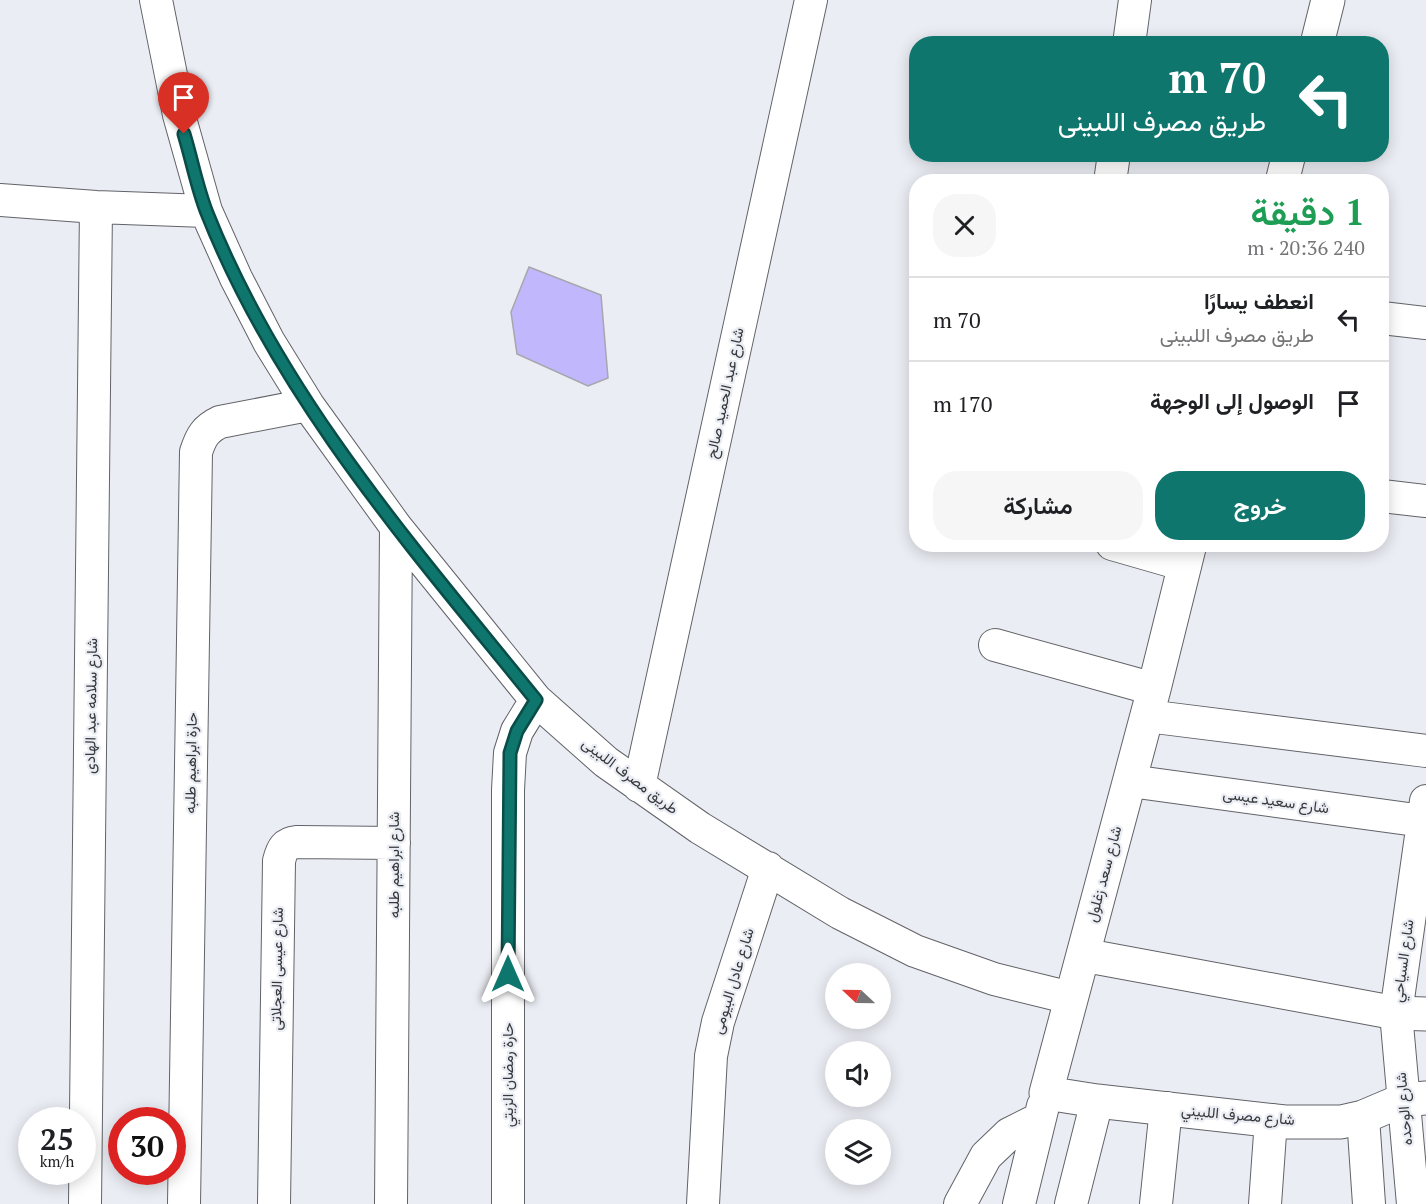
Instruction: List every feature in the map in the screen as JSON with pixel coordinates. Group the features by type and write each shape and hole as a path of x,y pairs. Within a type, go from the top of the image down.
{"main road":[{"path":"1319,36 1328,0"},
{"name":"شارع سعد زغلول","path":"1042,1106 1130,781 1188,555"},
{"path":"1083,955 1411,1014"},
{"name":"شارع مصرف اللبيني","path":"1042,1106 1097,1101 1271,1120 1341,1122 1415,1099"}],"street":[{"name":"طريق مصرف اللبينى","path":"156,0 179,115 206,211 236,278 269,342 308,405 396,527 536,700 606,762 639,786 700,828 840,914 915,951 994,979 1071,998"},
{"name":"شارع عبد الحميد صالح","path":"639,786 811,0"},
{"path":"1130,36 1135,0"},
{"path":"0,200 96,207 206,211"},
{"name":"شارع سلامه عبد الهادى","path":"86,1204 96,207"},
{"path":"1389,319 1426,323"},
{"name":"حارة ابراهيم طلبه","path":"184,1204 196,452 201,437 210,427 220,422 308,405"},
{"path":"1389,497 1426,501"},
{"name":"شارع ابراهيم طلبه","path":"392,1204 396,527"},
{"path":"1167,552 1188,555"},
{"path":"995,645 1150,703 1426,751"},
{"name":"حارة رمضان الزيتي","path":"508,1204 508,790 510,753 517,731 536,700"},
{"name":"شارع سعيد عيسى","path":"1130,781 1425,811"},
{"name":"شارع السياحي","path":"1411,1014 1425,811"},
{"name":"شارع عيسى العجلاتى","path":"274,1204 279,861 282,849 290,843 297,842 394,843"},
{"name":"شارع عادل البيومى","path":"703,1204 711,1056 718,1022 768,868"},
{"name":"شارع الوحده","path":"1411,1014 1415,1099 1413,1204"},
{"path":"1071,1204 1097,1101"},
{"path":"960,1204 986,1156 1042,1106"},
{"name":"شارع سعد زغلول","path":"1019,1204 1042,1106"},
{"path":"1156,1204 1166,1108"},
{"path":"1363,1117 1369,1204"},
{"path":"1265,1204 1271,1120"}],"building":[{"path":"529,267 601,295 608,378 588,386 517,354 511,312"}],"route":[{"path":"184,134 206,211 236,278 269,342 308,405 396,527 536,700 517,731 510,753 508,974"}]}
